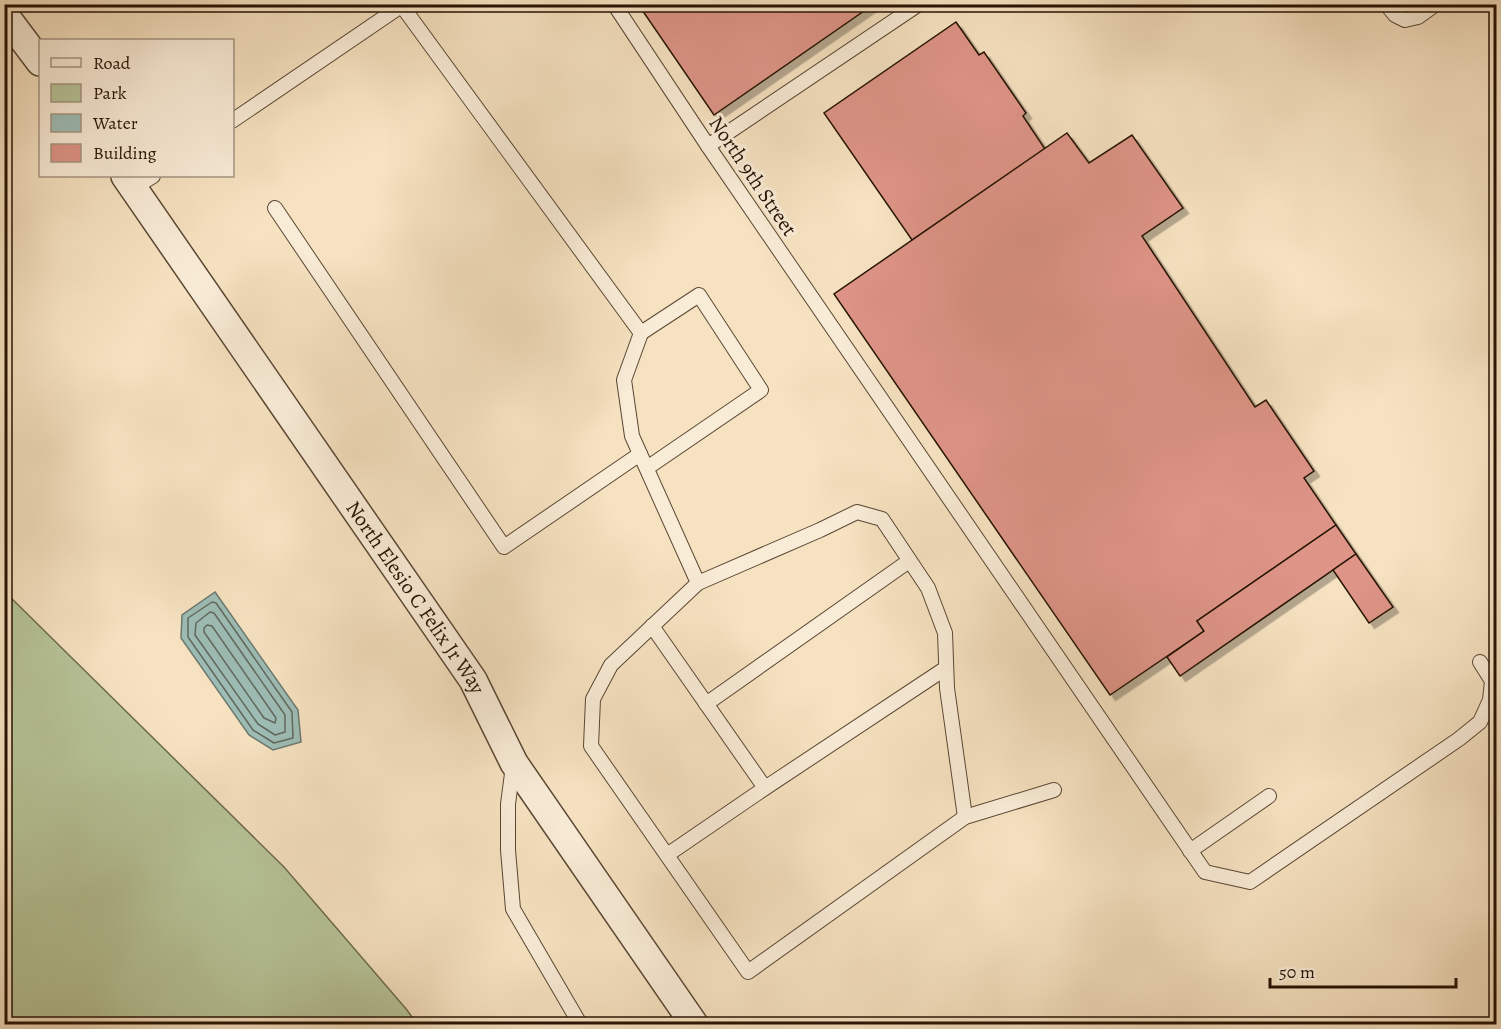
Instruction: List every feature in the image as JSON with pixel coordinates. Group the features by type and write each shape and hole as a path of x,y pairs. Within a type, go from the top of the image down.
{"street":[{"path":"4,14 39,61"},
{"name":"North Elesio C Felix Jr Way","path":"137,180 473,680 514,763 694,1024"}],"lane":[{"name":"North 9th Street","path":"614,4 860,370 1205,872 1250,882 1460,739 1480,722 1490,700 1492,681 1480,662"},
{"path":"708,146 919,4"},
{"path":"1386,4 1395,15 1405,20 1418,17 1436,4"},
{"path":"234,120 403,5 640,333"},
{"path":"275,208 504,547 640,454"},
{"path":"647,468 761,390 699,295 640,333 624,380 632,436 698,583"},
{"path":"965,818 946,688 945,633 928,588 882,519 857,513 698,583 611,665 592,699 591,746 748,972 965,818 1054,790"},
{"path":"706,704 909,561"},
{"path":"652,626 765,788"},
{"path":"667,855 946,668"},
{"path":"514,763 508,804 508,850 513,909 580,1024"},
{"path":"1190,851 1269,796"}],"green space":[{"path":"4,591 284,867 417,1024 5,1024"}],"water":[{"path":"215,592 298,710 301,742 273,750 249,735 181,638 182,615"}],"building":[{"path":"638,4 874,4 714,115"},
{"path":"956,22 979,55 984,52 1026,113 1023,116 1045,149 912,240 824,113"},
{"path":"1067,133 1089,163 1132,135 1183,208 1142,236 1255,407 1266,400 1314,471 1304,478 1336,525 1197,621 1204,631 1110,695 834,294"},
{"path":"1336,525 1356,554 1180,676 1167,657 1204,631 1197,621"},
{"path":"1356,554 1393,607 1369,623 1333,570"}]}
